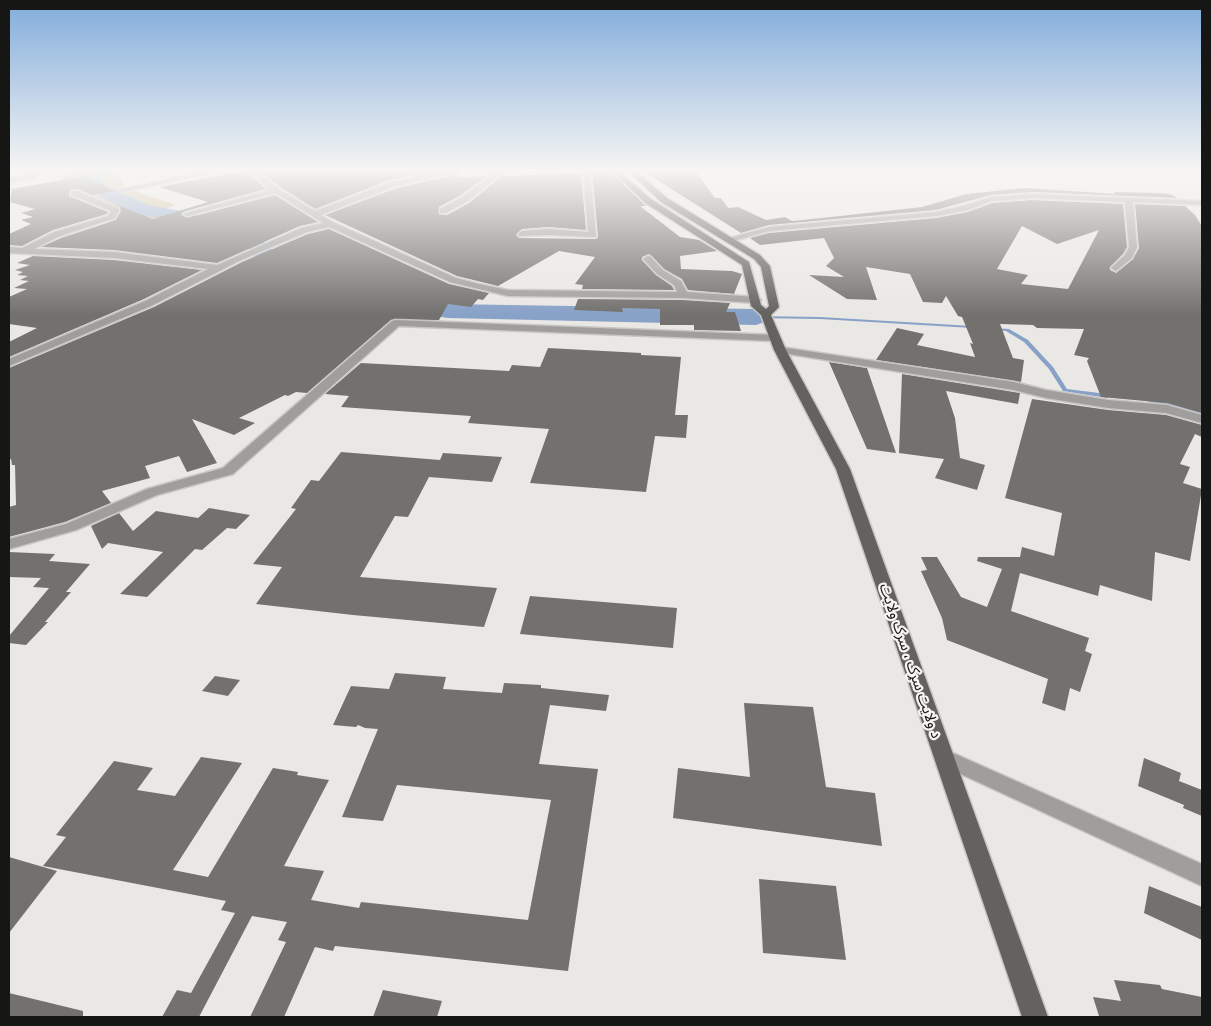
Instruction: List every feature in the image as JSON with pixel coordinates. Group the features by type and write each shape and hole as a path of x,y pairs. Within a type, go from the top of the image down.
{"main road":[{"name":"د ولایت سړک ، سرک ولایت","path":"677,219 746,264 760,307 843,469 1035,1017"},
{"path":"696,219 757,257 765,266 774,307 760,307"}],"street":[{"path":"25,250 57,234 108,219"},
{"path":"320,219 453,280 478,287 508,293 683,295 760,307"},
{"path":"522,234 548,232 593,235 591,219"},
{"path":"730,239 768,229 881,219"},
{"path":"1116,268 1129,256 1133,247 1131,219"},
{"path":"9,363 149,303 219,268 304,230 330,224"},
{"path":"9,250 114,255 219,268"},
{"path":"648,258 660,272 678,283 683,295"},
{"path":"9,544 71,527 152,492 228,471 396,323 778,344 1006,385 1046,394 1108,404 1167,409 1202,419"},
{"path":"944,757 1202,875"}],"shaded area":[{"path":"107,219 177,219 108,225 110,221 103,222"}],"building":[{"path":"91,219 53,230 22,246 9,245 9,234 31,224 21,220"},
{"path":"117,219 313,219 318,222 300,226 217,263 114,250 41,247"},
{"path":"333,219 585,219 586,230 548,227 522,229 516,235 519,238 596,239 598,237 596,219 657,219 680,237 699,240 717,251 680,256 681,269 732,271 742,274 734,294 688,290 682,279 664,269 649,254 642,257 642,260 656,275 672,286 674,290 582,289 583,285 575,284 595,257 559,251 498,286 457,276"},
{"path":"719,219 788,219 792,221 837,219 769,225 741,233"},
{"path":"926,219 1124,219 1127,247 1110,267 1110,270 1116,273 1133,259 1139,248 1136,219 1197,219 1202,226 1202,413 1167,403 1101,397 1087,361 1089,358 1074,355 1084,329 1037,328 1033,325 1000,324 1013,358 1024,360 1021,382 876,360 897,328 924,334 917,345 975,357 970,343 973,344 962,317 958,316 946,296 942,303 923,302 910,274 866,267 877,300 847,299 809,275 844,277 826,266 834,258 824,238 760,245 750,238 769,233","holes":["1022,226 1057,244 1099,230 1068,289 1021,284 1028,275 997,269"]},
{"path":"329,229 449,284 489,293 483,300 478,299 471,307 448,304 439,320 391,320 307,393 296,392 288,396 285,395 239,418 255,423 234,435 192,419 217,463 187,472 179,456 145,466 150,478 102,491 111,503 65,522 9,537 9,507 16,505 15,465 12,465 11,459 9,460 9,368 154,307 242,262 308,234"},
{"path":"33,256 114,260 202,270 144,299 9,357 9,342 37,328 9,324 9,297 27,289 14,288 29,281 20,280 28,276 17,275 23,272 15,270 30,265 17,263"},
{"path":"578,299 683,300 730,303 726,312 735,312 741,331 694,330 694,325 660,325 660,309 622,308 623,312 574,310"},
{"path":"548,348 681,357 675,415 688,415 686,438 655,436 646,492 530,483 549,429 468,423 471,416 341,407 349,396 325,394 361,363 509,371 512,365 540,367"},
{"path":"829,362 867,368 896,453 867,449"},
{"path":"902,374 1020,393 1018,404 946,391 955,418 960,458 985,465 977,490 935,478 944,459 899,453"},
{"path":"1032,399 1108,410 1166,415 1202,425 1202,437 1195,434 1180,464 1190,467 1183,483 1202,489 1190,561 1155,552 1152,601 1100,585 1098,596 1020,573 1011,611 1089,638 1085,651 1092,654 1080,692 1070,688 1065,711 1042,703 1048,679 947,640 942,618 921,571 927,570 921,557 937,557 961,597 987,607 1002,569 977,561 978,557 1020,557 1022,547 1054,556 1062,513 1005,498"},
{"path":"341,452 440,460 443,453 502,457 492,482 429,477 408,517 395,516 360,577 497,588 484,627 256,604 282,567 253,564 296,509 291,508 311,480 319,481"},
{"path":"209,508 250,515 236,529 227,528 202,550 195,549 147,597 120,594 163,552 108,543 102,549 91,526 119,513 133,531 156,511 198,518"},
{"path":"9,552 55,554 49,561 90,564 66,592 71,592 45,622 48,622 26,645 9,643 9,636 49,588 33,587 41,578 9,577"},
{"path":"530,596 677,608 673,648 520,634"},
{"path":"395,673 446,677 443,689 502,693 504,683 541,685 541,688 609,695 606,711 550,705 539,764 598,769 568,971 335,946 333,951 315,947 284,1017 250,1017 286,942 278,940 287,922 252,916 199,1017 162,1017 177,990 191,993 235,913 221,910 226,901 43,866 66,837 56,835 114,761 153,768 137,790 175,796 201,757 242,763 173,870 208,877 273,768 298,772 297,775 329,780 284,866 324,871 311,900 359,908 361,902 528,920 551,800 397,785 383,821 342,817 378,729 365,728 358,725 356,727 333,725 351,686 389,689"},
{"path":"215,676 240,680 228,696 202,691"},
{"path":"744,703 813,707 826,787 875,793 882,846 673,818 678,768 750,777"},
{"path":"1144,758 1181,773 1179,781 1202,790 1202,816 1183,808 1184,805 1138,786"},
{"path":"9,857 57,871 9,933"},
{"path":"759,879 836,886 846,960 763,953"},
{"path":"1149,886 1202,907 1202,940 1144,913"},
{"path":"1114,980 1160,985 1162,989 1202,997 1202,1017 1099,1016 1093,997 1121,1001"},
{"path":"383,990 442,1001 437,1017 373,1017"},
{"path":"9,993 83,1011 83,1017 9,1017"}],"waterway":[{"path":"189,219 256,245 264,254 298,274"},
{"path":"396,304 448,311 756,317"},
{"path":"756,317 820,318 972,327"},
{"path":"995,329 1007,330 1026,341 1051,368 1065,390 1107,396"},
{"path":"1149,400 1202,414"}]}
